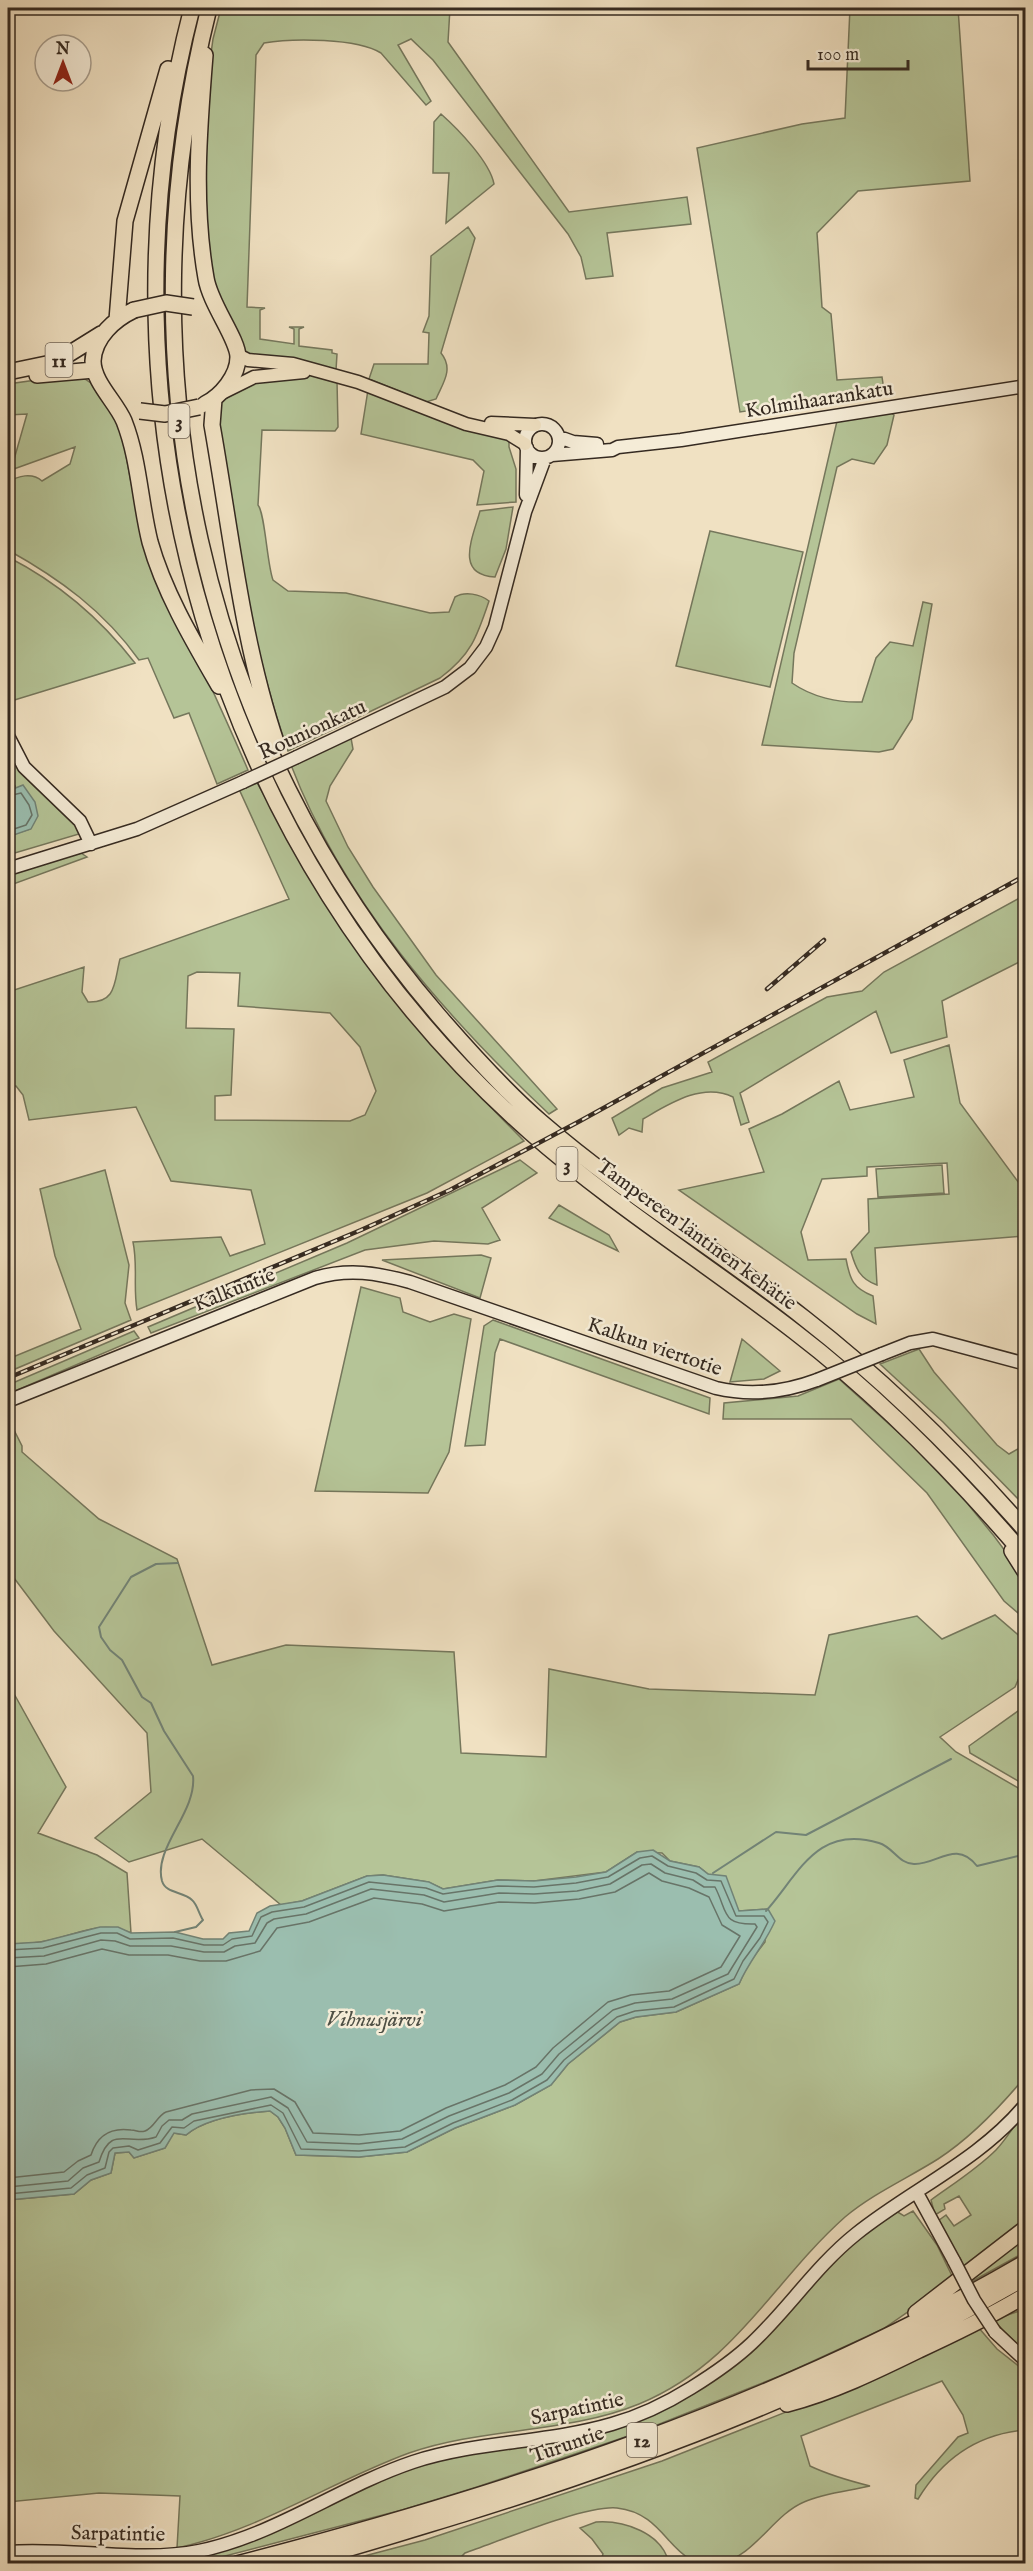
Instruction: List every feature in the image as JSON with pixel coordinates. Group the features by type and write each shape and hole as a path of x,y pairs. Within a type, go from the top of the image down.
{"highway":[{"path":"117,320 128,212 171,59 191,8"},
{"name":"Tampereen läntinen kehätie","path":"191,8 174,81 159,185 155,288 164,442 184,551 204,620 239,720 278,804 314,870 383,975 472,1078 583,1178 831,1360 917,1438 1026,1557"},
{"path":"111,395 140,411 165,414 199,406 216,397 233,375 238,355 210,297 206,281 198,179 201,97 209,8"},
{"name":"Tampereen läntinen kehätie","path":"209,8 191,83 178,184 171,287 176,399 190,496 219,617 256,721 301,816 328,864 392,960 491,1074 537,1119 593,1166 738,1269 833,1341 925,1423 1024,1529"},
{"path":"225,327 212,316 193,307 166,303 134,310 117,320 104,333 94,353 94,370 111,395 129,436 146,524 160,570 201,656 239,720"},
{"name":"11","path":"8,372 56,362 104,333"},
{"name":"11","path":"8,379 74,370 94,370"},
{"path":"216,397 212,425 246,627 267,715 301,816"},
{"path":"994,1520 1026,1573"},
{"path":"885,2338 1026,2228"},
{"name":"Turuntie","path":"237,2564 425,2512 618,2449 792,2380 885,2338 1026,2262"},
{"name":"Turuntie","path":"293,2564 541,2490 749,2414 943,2322 1026,2277"},
{"path":"749,2414 828,2392 995,2314 1026,2295"},
{"path":"995,2314 1026,2304"}],"main road":[{"path":"238,355 248,360 293,364 376,388 466,424 509,434 526,446 536,457 548,456 557,449 559,438 549,425 494,424 451,417"},
{"path":"216,397 254,377 315,371"},
{"name":"Kolmihaarankatu","path":"559,438 573,442 618,447 681,440 1026,386"},
{"path":"526,446 526,435 535,425"},
{"name":"Rounionkatu","path":"525,512 526,446"},
{"name":"Kolmihaarankatu","path":"548,456 612,450 618,447"},
{"name":"Rounionkatu","path":"8,868 91,844 168,818 440,690 470,668 486,647 495,627 525,512 548,456"},
{"path":"8,736 24,767 80,821 91,844"},
{"name":"Kalkuntie","path":"8,1401 327,1274 356,1271 379,1273 482,1306"},
{"name":"Kalkun viertotie","path":"482,1306 694,1382 725,1390 765,1392 799,1387 910,1343 933,1340 1026,1364"},
{"name":"Sarpatintie","path":"8,2552 35,2550 169,2554 198,2551 251,2536 415,2462 481,2446 598,2427 639,2414 693,2386 741,2353 823,2263 866,2226 980,2150 1001,2132 1026,2104"},
{"path":"917,2193 974,2300 995,2332 1026,2361"}],"shaded area":[{"path":"221,8 450,8 448,42 569,212 687,197 691,224 607,233 613,276 586,279 581,257 568,234 433,60 411,39 398,45 431,101 426,105 381,53 370,48 324,40 264,43 256,55 247,307 265,308 260,310 260,339 294,344 294,329 289,327 304,327 299,329 299,346 332,350 332,353 337,354 336,370 249,354 242,349 231,328 206,263 205,97 213,39"},
{"path":"850,8 958,8 970,181 858,191 817,233 822,307 831,314 837,380 882,377 884,390 740,412 697,148 802,124 845,118"},
{"path":"441,114 480,156 494,184 446,223 449,173 433,173 434,122"},
{"path":"468,227 475,238 441,353 447,370 436,399 426,402 369,379 374,364 428,364 429,333 423,332 429,316 431,256"},
{"path":"305,374 337,381 338,427 335,431 262,430 258,505 273,580 288,591 346,593 430,613 449,612 455,597 463,594 477,595 489,601 472,644 451,670 440,678 288,751 254,630 237,548 216,424 220,401 244,383"},
{"path":"72,375 92,383 107,400 114,413 122,437 134,498 150,543 176,609 248,770 217,784 189,713 174,718 148,658 139,660 96,611 63,585 8,550 8,482 25,476 42,481 70,464 75,447 11,470 27,414 8,415 8,384"},
{"path":"368,390 509,437 509,447 516,469 516,502 477,505 484,471 473,460 361,434"},
{"path":"891,413 894,415 887,445 874,464 852,459 837,467 794,653 792,683 826,698 862,702 876,658 890,642 913,646 923,602 932,604 912,719 893,749 879,752 762,745 837,421"},
{"path":"513,507 506,549 495,577 482,575 474,570 470,562 471,543 480,511"},
{"path":"710,531 803,552 770,687 676,666"},
{"path":"8,557 44,578 78,603 108,631 135,663 8,702"},
{"path":"351,738 353,749 330,786 326,801 348,847 373,887 436,975 557,1109 549,1114 472,1037 400,954 339,863 313,815 291,765"},
{"path":"8,743 79,830 79,834 8,855 8,836 30,829 15,786 8,791"},
{"path":"256,781 329,904 368,964 438,1052 524,1141 427,1193 137,1310 133,1242 221,1237 230,1256 265,1244 251,1190 171,1181 136,1107 29,1120 23,1095 16,1086 8,1086 8,992 84,967 82,992 88,1002 104,999 113,990 120,959 289,899 239,789","holes":["197,972 240,973 238,1006 330,1013 360,1047 376,1091 365,1115 350,1121 215,1120 215,1096 231,1095 234,1029 186,1028 188,976"]},
{"path":"81,853 87,857 8,886 8,873"},
{"path":"1025,895 1025,959 942,1001 947,1037 891,1053 876,1011 740,1093 749,1122 741,1125 733,1097 721,1093 698,1093 675,1101 643,1119 642,1132 629,1128 619,1135 612,1118 662,1088 712,1072 708,1062 827,997 862,991 884,972"},
{"path":"949,1045 960,1103 1019,1183 1025,1184 1025,1236 875,1248 877,1285 866,1280 860,1273 851,1252 869,1232 868,1199 949,1194 947,1163 867,1167 867,1176 822,1179 801,1232 808,1260 846,1259 854,1282 861,1290 873,1296 876,1324 857,1314 679,1190 764,1172 749,1129 782,1114 839,1081 850,1110 914,1097 904,1060"},
{"path":"520,1160 537,1173 482,1208 500,1240 488,1244 434,1241 365,1250 151,1333 148,1327 347,1243"},
{"path":"942,1165 944,1193 878,1197 876,1169"},
{"path":"105,1170 129,1265 125,1303 131,1320 8,1372 8,1359 81,1329 55,1256 40,1189"},
{"path":"559,1205 609,1235 618,1251 549,1218"},
{"path":"481,1255 491,1258 480,1298 382,1260"},
{"path":"361,1287 400,1298 403,1312 430,1322 454,1314 471,1319 449,1452 428,1493 315,1491"},
{"path":"493,1320 710,1398 709,1414 500,1339 495,1353 485,1445 465,1446 484,1326"},
{"path":"134,1331 139,1338 8,1394 8,1385"},
{"path":"742,1339 780,1371 764,1379 730,1382"},
{"path":"919,1349 934,1372 997,1445 1009,1454 1025,1445 1025,1506 943,1422 880,1364"},
{"path":"839,1379 909,1442 967,1503 994,1536 1025,1578 1025,1619 1004,1601 927,1493 851,1419 723,1419 724,1403 798,1396"},
{"path":"8,1418 22,1446 22,1452 99,1519 177,1559 212,1665 286,1645 454,1652 461,1753 546,1757 549,1669 649,1689 815,1695 829,1635 917,1616 942,1639 995,1615 1023,1639 1025,1664 1015,1687 940,1737 956,1752 1025,1792 1025,2077 962,2141 938,2159 878,2194 845,2217 795,2268 751,2320 702,2367 673,2387 639,2404 583,2421 466,2439 409,2453 237,2530 177,2548 180,2496 99,2493 8,2502 8,2200 74,2194 91,2180 111,2173 115,2153 129,2152 134,2158 165,2148 173,2133 186,2135 215,2120 249,2113 270,2111 278,2117 296,2155 359,2157 407,2152 455,2128 515,2105 551,2085 568,2064 620,2022 636,2017 676,2012 739,1984 748,1964 765,1942 768,1909 739,1911 708,1874 699,1867 670,1861 662,1853 637,1852 606,1872 534,1881 498,1880 443,1889 428,1882 383,1875 367,1876 302,1901 281,1905 202,1839 129,1862 95,1838 151,1792 147,1733 54,1631 8,1570"},
{"path":"8,1683 66,1787 38,1833 97,1855 127,1873 131,1933 119,1929 97,1928 52,1940 28,1944 8,1944"},
{"path":"1025,1706 1025,1785 970,1753 969,1746"},
{"path":"1025,2112 1026,2221 964,2272 938,2221 946,2215 954,2226 971,2215 959,2196 944,2204 945,2209 935,2215 931,2200 989,2157"},
{"path":"896,2211 904,2216 913,2211 937,2245 954,2280 883,2329 785,2374 637,2433 477,2487 402,2510 198,2563 90,2563 70,2558 199,2555 431,2460 614,2426 746,2354 843,2250"},
{"path":"1025,2233 1025,2252 971,2282 968,2278"},
{"path":"1025,2309 1025,2352 993,2320"},
{"path":"978,2327 997,2349 1025,2371 1025,2430 992,2437 963,2451 939,2471 918,2499 915,2498 916,2485 958,2437 968,2433 963,2415 942,2381 801,2436 810,2466 840,2478 870,2486 828,2494 804,2502 783,2516 743,2553 720,2563 703,2563 690,2559 649,2520 635,2512 617,2508 585,2512 542,2525 465,2553 455,2563 406,2563 391,2559 369,2563 334,2564 425,2540 662,2461 834,2393"},
{"path":"596,2522 618,2523 640,2530 659,2544 669,2563 600,2563 603,2554 580,2528"},
{"path":"63,2558 69,2563 13,2563 11,2560"}],"water":[{"path":"23,785 35,802 38,816 31,829 8,837 8,791"},
{"name":"Vihnusjärvi","path":"653,1850 670,1861 699,1867 708,1874 726,1876 739,1911 768,1909 775,1921 739,1984 676,2012 636,2017 620,2022 568,2064 551,2085 515,2105 455,2128 407,2152 359,2157 296,2155 278,2117 270,2111 249,2113 215,2120 186,2135 174,2133 165,2148 134,2158 129,2152 115,2153 111,2173 91,2180 74,2194 8,2200 8,1944 41,1942 100,1927 118,1927 131,1933 175,1932 203,1939 223,1939 229,1933 249,1931 257,1913 270,1906 302,1901 367,1876 383,1875 429,1882 443,1889 498,1880 534,1881 606,1872 637,1852"}],"waterway":[{"path":"175,1932 196,1927 203,1920 192,1900 164,1885 161,1868 169,1843 189,1803 193,1776 164,1731 151,1703 142,1697 122,1660 110,1650 101,1637 99,1627 131,1577 156,1564 178,1563"},
{"path":"713,1873 776,1832 806,1835 951,1759"},
{"path":"766,1911 812,1856 825,1846 840,1840 858,1839 879,1843 904,1861 914,1864 946,1855 962,1854 977,1866 1026,1854"}],"railway":[{"path":"8,1378 361,1230 450,1190 580,1121 1026,875"},
{"path":"767,989 824,940"}]}
